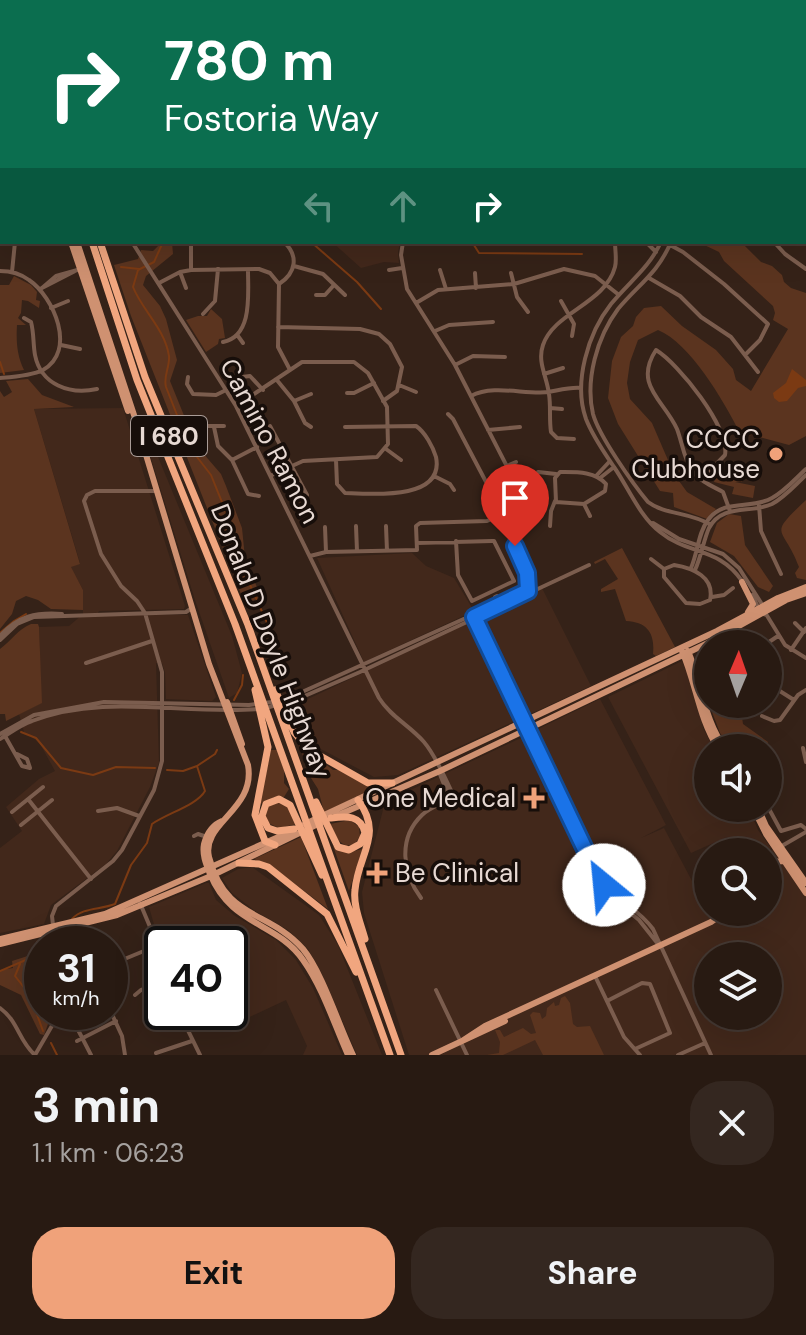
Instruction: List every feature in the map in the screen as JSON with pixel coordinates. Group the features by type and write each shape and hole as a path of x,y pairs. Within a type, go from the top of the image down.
{"highway":[{"name":"Donald D Doyle Highway","path":"93,244 137,380 253,672 390,1055"},
{"name":"Donald D Doyle Highway","path":"101,244 153,398 248,625 401,1055"},
{"path":"248,625 300,741 312,752 368,783 392,783"},
{"path":"253,672 268,741 255,815 270,844"},
{"path":"295,757 335,844 349,850 360,844 365,833 361,822 348,817 330,816"},
{"path":"295,832 268,828 262,816 266,804 279,799 290,805 325,883 332,889"},
{"path":"360,802 370,821 371,835 355,897 372,973"},
{"path":"239,863 268,867 323,909 337,929 365,994 371,1001"}],"main road":[{"path":"75,244 130,416 133,417 192,608 249,771 248,788 239,804 211,828 204,856 225,901 288,944 305,962 351,1055"},
{"path":"732,623 753,606 742,582"},
{"path":"71,926 100,921 212,872 806,590"},
{"path":"684,650 732,623 763,611"},
{"path":"684,650 710,734"},
{"path":"684,650 701,685 708,719 717,734"},
{"path":"226,706 233,730 242,744"},
{"path":"360,802 392,783 438,767"},
{"path":"212,872 208,846 222,821"},
{"path":"212,872 239,863 270,844"},
{"path":"782,854 806,883"},
{"path":"782,855 806,893"},
{"path":"432,1055 485,1026 703,926"},
{"path":"0,941 24,936"}],"street":[{"path":"12,272 15,244"},
{"name":"Camino Ramon","path":"133,244 236,406 363,668 387,711 423,741 452,798 421,815 412,828 404,853 404,863 421,898"},
{"path":"191,244 191,270"},
{"path":"279,284 290,276 294,266 293,254 286,244"},
{"path":"403,244 402,268 407,289 455,365 517,486 517,493"},
{"path":"574,439 552,437 549,392 541,361 543,343 553,329 586,305 616,269 615,244"},
{"path":"648,244 656,252"},
{"path":"660,244 645,269 604,314 591,340 581,388 587,420 651,522 679,539 723,554 739,568 774,630"},
{"path":"710,523 685,513 656,508 648,502 599,428 592,411 590,389 596,355 604,332 620,307 649,278 670,244 768,324 760,340 745,355"},
{"path":"776,244 806,269"},
{"path":"294,266 323,274 345,295"},
{"path":"41,288 82,268"},
{"path":"389,270 402,268"},
{"path":"203,314 215,301 218,269"},
{"path":"416,303 446,289 514,284 564,269 595,276 619,295"},
{"path":"159,283 191,270 265,271 279,284 280,353 289,368"},
{"path":"223,342 238,336 244,325 248,270"},
{"path":"440,270 446,289"},
{"path":"0,271 23,276 41,288 58,323 61,345 53,362 42,371 0,378"},
{"path":"180,272 186,288"},
{"path":"475,273 476,288"},
{"path":"511,273 517,297 528,312"},
{"path":"649,278 680,296 701,317 731,337 758,372"},
{"path":"316,295 325,295 334,285"},
{"path":"51,308 68,301"},
{"path":"561,301 575,329 572,336"},
{"path":"24,318 31,322 34,352 42,371 53,383 69,390 97,389"},
{"path":"435,331 449,325 493,322"},
{"path":"278,327 374,332 390,344 402,372 395,394 383,401"},
{"path":"238,336 243,343"},
{"path":"61,345 80,349"},
{"path":"701,480 723,459 727,451 725,443 690,383 676,366 656,350 648,370 650,388 673,422 689,465 701,480 723,492 729,508"},
{"path":"455,365 473,356 505,357"},
{"path":"236,406 263,390 289,368 309,361 347,361 361,365 374,383 389,415 390,438 386,449 373,459 303,461 272,475"},
{"path":"544,374 563,368"},
{"path":"242,377 250,376 263,390"},
{"path":"188,377 187,384 193,394 216,395 226,390"},
{"path":"276,379 294,401 305,423 311,427"},
{"path":"347,393 354,393 374,383"},
{"path":"399,385 416,392"},
{"path":"471,396 485,392 549,392 581,388"},
{"path":"294,401 311,394"},
{"path":"550,408 562,409"},
{"path":"448,414 516,539 516,550 527,573 528,591"},
{"path":"336,460 337,484 345,493 413,492 425,486 434,476 436,459 423,432 410,425 345,427"},
{"path":"206,426 224,426"},
{"path":"270,426 307,495"},
{"path":"214,427 218,446 232,460 248,494 259,496"},
{"path":"488,430 520,427"},
{"path":"232,460 257,447"},
{"path":"386,449 401,460"},
{"path":"507,466 516,462"},
{"path":"598,477 612,464"},
{"path":"538,472 598,477 606,484 604,493 584,504 555,501"},
{"path":"693,569 710,523 729,508 768,506 782,498 806,472"},
{"path":"550,526 556,474"},
{"path":"434,476 450,484 454,490"},
{"path":"54,926 52,916 56,906 113,861 122,850 154,790 162,766 162,672 145,613 117,581 97,546 84,501 87,495 95,491 155,491"},
{"path":"584,504 590,516"},
{"path":"759,505 761,531 781,574"},
{"path":"310,556 326,552 417,550 416,526 420,523 487,521 503,514"},
{"path":"356,526 357,551"},
{"path":"386,526 387,551"},
{"path":"325,527 326,552"},
{"path":"417,543 456,541 495,543 514,581 495,594 472,601 458,575 456,541"},
{"path":"702,547 724,561 763,611"},
{"path":"651,559 664,569 666,581 686,603 707,603 712,597 724,595 733,588"},
{"path":"17,754 2,735 34,715 59,709 104,702 249,707 290,700 589,565"},
{"path":"664,569 674,565 693,569 709,586 712,597"},
{"path":"495,594 500,604"},
{"path":"0,638 28,619 186,612 192,608"},
{"path":"474,617 511,695 509,698 598,877 611,892 647,920 653,929 711,1055"},
{"path":"791,650 805,630 795,623"},
{"path":"782,640 791,650 806,658"},
{"path":"86,663 153,641"},
{"path":"782,717 806,690"},
{"path":"782,692 794,700"},
{"path":"803,748 806,762"},
{"path":"12,812 43,787"},
{"path":"28,799 91,879"},
{"path":"21,825 52,800"},
{"path":"98,811 117,808 139,816"},
{"path":"776,822 781,831 801,825 806,830 782,846"},
{"path":"194,836 207,837"},
{"path":"140,903 149,926"},
{"path":"595,976 624,1037 640,1055"},
{"path":"607,1001 647,982 670,1033 635,1049"},
{"path":"135,995 144,989"},
{"path":"436,990 467,1055"},
{"path":"0,1008 16,1022 24,1044 35,1055 50,1030"},
{"path":"79,1030 91,1055"},
{"path":"77,1041 97,1030"},
{"path":"120,1030 125,1055"},
{"path":"187,1030 200,1055"},
{"path":"156,1053 192,1041"},
{"path":"678,1055 705,1043"}],"shaded area":[{"path":"172,244 173,254 146,276 143,285 166,319 177,360 170,381 196,445 221,474 242,528 245,558 261,597 245,604 131,316 114,265 138,259 141,250 153,251 159,245"},
{"path":"334,244 400,244 399,263 384,262 361,268"},
{"path":"702,244 743,244 761,262 782,275 791,288 806,293 806,436 789,445 745,436 682,347 658,330 638,340 627,383 630,399 652,423 674,474 687,492 716,509 707,519 674,507 673,493 660,491 618,424 608,398 612,361 621,337 633,326 644,308 661,306 682,326 716,350 733,369 736,380 751,391 788,329 773,320 773,306 724,261 719,252"},
{"path":"14,276 37,292 39,308 22,300 18,318 26,325 17,325 17,337 18,354 24,370 0,373 0,285 9,285"},
{"path":"211,309 222,319 225,338 219,339 218,344 206,352 186,320 207,316"},
{"path":"792,369 806,380 806,386 798,388 787,401 779,402 773,393 786,383"},
{"path":"28,379 42,395 74,407 34,409 80,564 71,567 83,590 83,610 51,609 26,596 16,601 12,614 0,629 0,391 4,397 12,392 6,381"},
{"path":"123,408 185,606 184,609 98,613 188,615 216,697 212,701 166,699 165,672 162,663 156,663 159,763 117,851 106,864 51,905 44,924 0,933 0,848 22,831 6,807 39,779 55,771 39,742 24,732 19,714 41,703 39,627 69,626 83,614 83,590 70,567 80,563 34,409"},
{"path":"149,435 232,636 242,673 237,693 229,698 144,436"},
{"path":"738,468 744,470 742,482 735,482 755,486 753,498 732,494 734,487 714,482 717,470 736,475"},
{"path":"806,500 806,580 797,578 795,573 799,567 782,527"},
{"path":"729,514 741,516 745,545 773,586 769,592 758,587 734,556 710,542 717,523"},
{"path":"622,548 675,647 656,656 648,630 640,624 626,621 615,589 601,592 618,579 605,559 594,562"},
{"path":"412,553 426,566 454,578 474,611 364,662 317,558"},
{"path":"542,588 591,686 398,775 374,777 315,746 299,728 291,707"},
{"path":"31,624 38,624 39,627 42,703 6,721 5,714 0,714 0,649"},
{"path":"682,661 694,692 694,718 701,718 706,734 694,734 694,822 755,822 764,838 694,838 694,852 691,853 608,697"},
{"path":"600,699 666,825 641,838 664,828 694,885 694,926 782,926 782,845 806,889 806,1055 409,1055 364,913 362,892 385,802 523,737 581,865 594,860 534,731"},
{"path":"714,718 742,718 743,724 757,734 721,734"},
{"path":"298,742 333,770 376,786 375,789 324,812"},
{"path":"271,750 277,750 284,770 284,783 289,789 284,797 274,797 263,804 260,803"},
{"path":"280,802 289,807 297,824 279,828 266,822 264,813 268,806"},
{"path":"350,820 359,827 360,836 355,844 346,846 339,841 330,824"},
{"path":"301,837 328,909 287,878 254,859"},
{"path":"333,846 349,852 363,849 349,891"},
{"path":"252,867 319,915 338,945 382,1055 357,1055 308,949 288,930 232,893 222,878 238,869"},
{"path":"209,883 216,900 235,916 276,940 296,960 313,988 342,1055 303,1055 307,1046 286,1000 248,1018 248,926 154,926 149,907"},
{"path":"24,957 24,1001 21,995 0,985 0,970 13,968 12,961"},
{"path":"565,996 570,1003 573,1024 577,1027 590,1026 604,1055 543,1055 535,1040 503,1055 487,1055 499,1053 500,1042 495,1030 500,1030 504,1037 523,1028 531,1034 536,1033 530,1015 540,1013 542,1019 546,1016 547,1008 554,1002 555,1006 559,1005"}],"waterway":[{"path":"162,244 154,262 138,270 133,287 167,346 166,387 190,448 211,475 230,522 242,567 268,625 264,637"},
{"path":"313,244 357,282 381,309"},
{"path":"473,244 479,253 582,254"},
{"path":"121,267 139,269"},
{"path":"0,362 4,374"},
{"path":"1,632 26,614"},
{"path":"234,700 242,685 243,675"},
{"path":"21,732 36,738 61,768 93,775 116,767 155,768"},
{"path":"72,919 86,911 115,904 131,865 147,843 152,824 201,796 205,791 197,766 217,750"},
{"path":"167,770 183,771 197,766"},
{"path":"0,971 24,961"},
{"path":"20,964 15,976 30,995 43,1031"},
{"path":"51,1043 57,1055"}],"place":[{"name":"CCCC Clubhouse","path":"776,454"},
{"name":"One Medical","path":"534,798"},
{"name":"Be Clinical","path":"377,873"}],"route":[{"path":"515,546 527,573 528,591 474,617 604,885"}]}
